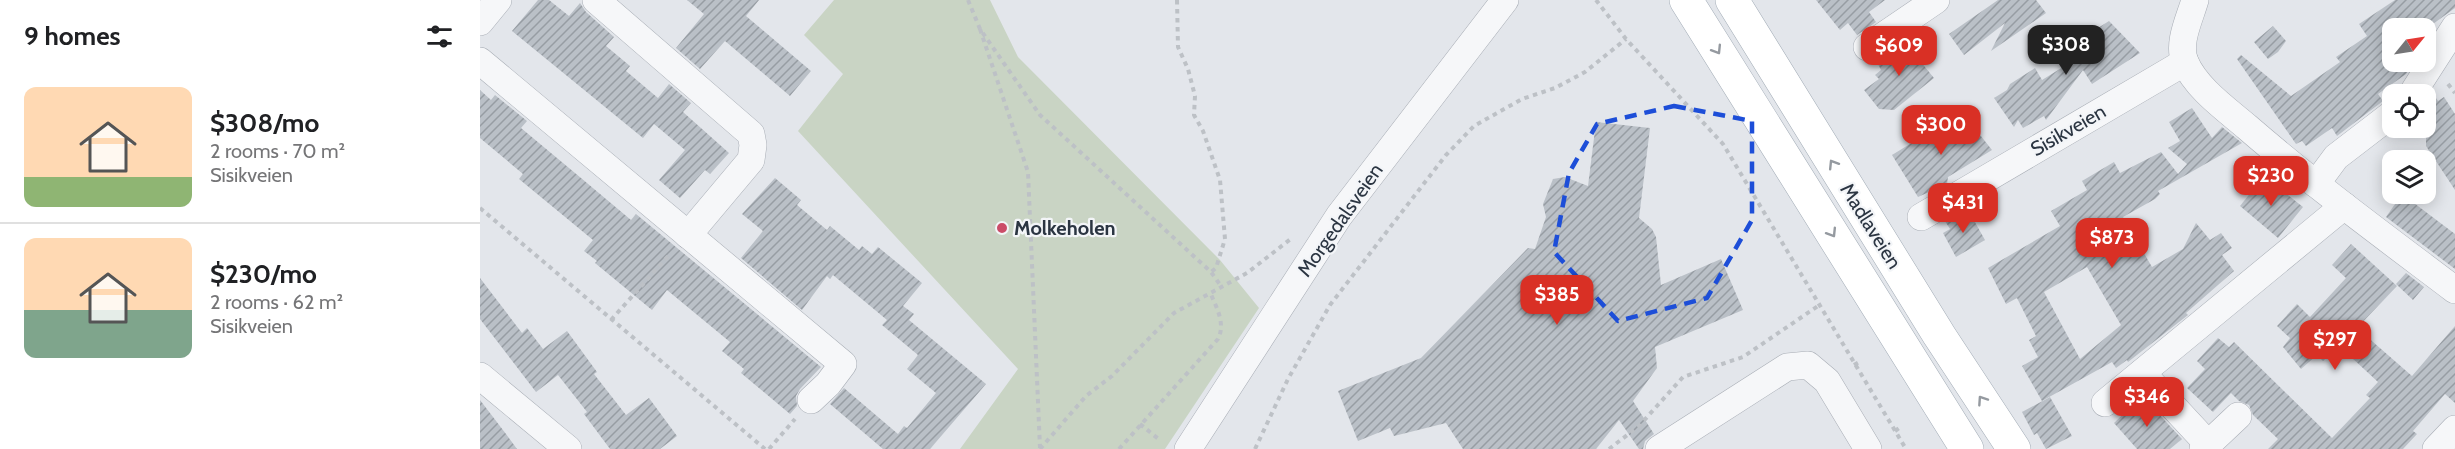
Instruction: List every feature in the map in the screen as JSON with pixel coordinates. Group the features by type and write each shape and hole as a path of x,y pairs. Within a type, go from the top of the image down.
{"main road":[{"name":"Madlaveien","path":"1686,0 1967,449"},
{"name":"Madlaveien","path":"1732,0 1939,335 2014,449"}],"street":[{"path":"480,22 498,0"},
{"path":"596,0 751,134 753,145 751,160 688,235"},
{"name":"Morgedalsveien","path":"1188,449 1340,216 1505,0"},
{"path":"1867,47 1936,0"},
{"path":"2195,0 2183,41 2185,62 2196,79 2227,110 2316,184 2455,290"},
{"path":"2418,84 2455,27"},
{"path":"480,61 843,364 828,384 811,400"},
{"name":"Sisikveien","path":"1921,217 2185,62"},
{"path":"2316,184 2336,157 2382,122"},
{"path":"2105,403 2344,206"},
{"path":"1659,449 1786,367 1808,365 1827,381 1868,449"},
{"path":"2142,374 2206,446 2238,416"},
{"path":"480,376 568,449"},
{"path":"2436,449 2455,429"}],"path":[{"path":"968,0 1028,172 1040,449"},
{"path":"1177,0 1178,46 1188,69 1195,96 1194,115 1203,131 1220,180 1225,239 1216,268 1211,272"},
{"path":"1596,0 1626,39 1723,144 1818,306 1906,449"},
{"path":"980,29 1040,115 1211,272 1221,286"},
{"path":"1255,449 1288,379 1330,305 1446,154 1474,126 1522,99 1555,88 1585,72 1626,39"},
{"path":"480,208 767,449 811,400"},
{"path":"1040,449 1086,396 1112,376 1174,313 1247,273 1299,232"},
{"path":"611,320 688,235"},
{"path":"1119,449 1218,339 1222,331 1222,322 1210,292"},
{"path":"1609,449 1639,426 1683,377 1743,357 1818,306"},
{"path":"1140,424 1161,441"},
{"path":"1895,431 1902,426"}],"highlighted area":[{"path":"1674,106 1752,121 1752,220 1707,298 1618,321 1554,252 1569,173 1597,124"}],"green space":[{"path":"834,0 990,0 1018,57 1220,260 1259,308 1165,449 960,449 1018,369 798,131 843,74 804,35"}],"building":[{"path":"538,0 549,0 569,16 580,3 586,12 614,37 606,46 630,66 626,71 658,98 669,84 691,103 683,112 729,153 710,174 705,170 680,198 659,180 685,150 654,124 643,138 512,31"},
{"path":"687,0 759,0 746,16 811,71 790,96 725,41 700,69 676,48 704,14"},
{"path":"1816,0 1885,0 1869,12 1876,22 1857,35 1848,23 1840,30"},
{"path":"1998,0 2036,0 2046,13 1991,51 2005,23 1964,55 1949,34"},
{"path":"2395,0 2455,0 2455,8 2436,22 2436,18 2382,18 2382,72 2407,72 2406,74 2392,84 2382,84 2382,91 2378,94 2382,102 2337,136 2332,128 2306,146 2302,141 2296,144 2237,59 2241,55 2291,96 2340,62 2336,57 2367,36 2359,24"},
{"path":"2109,21 2140,53 2092,84 2083,70 2046,120 2044,116 2023,128 2018,120 2014,127 1994,98 2007,90 2010,84 2035,68 2042,80 2076,59 2068,47"},
{"path":"2273,26 2286,41 2278,52 2268,59 2254,42"},
{"path":"1910,39 1925,57 1920,61 1934,78 1894,110 1879,109 1864,90 1879,79 1875,75 1881,70 1876,60"},
{"path":"480,90 491,100 495,95 527,121 521,128 631,220 636,214 821,367 800,389 796,396 797,406 790,414 741,373 744,369 722,351 730,342 667,290 652,310 595,263 597,261 584,251 593,240 519,179 523,174 480,138"},
{"path":"2444,97 2455,114 2455,190 2436,161 2436,150 2429,150 2426,138 2436,138 2436,98 2438,101"},
{"path":"2192,108 2212,138 2222,127 2242,143 2158,191 2160,194 2155,199 2123,217 2152,267 2183,249 2196,223 2210,240 2221,233 2232,248 2222,255 2234,271 2186,313 2188,315 2128,362 2127,360 2116,368 2112,362 2042,401 2022,366 2038,357 2029,340 2036,336 2017,298 2006,304 1988,268 2060,226 2051,211 2087,190 2082,181 2114,162 2120,173 2161,152 2178,174 2187,164 2168,148 2180,141 2169,122","holes":["2087,267 2121,325 2080,359 2044,292"]},
{"path":"1961,111 1992,150 1948,177 1947,184 1918,197 1892,155 1923,136 1926,141 1953,125"},
{"path":"1596,122 1650,128 1639,218 1652,229 1656,237 1661,285 1721,259 1743,310 1655,347 1657,368 1633,401 1654,434 1645,441 1643,449 1639,449 1619,420 1596,449 1463,449 1446,423 1394,436 1390,428 1358,441 1338,391 1421,358 1528,248 1535,249 1546,217 1543,204 1553,179 1565,177 1588,186"},
{"path":"2264,176 2303,207 2278,238 2240,206"},
{"path":"775,178 801,200 797,205 827,230 830,226 859,250 862,246 872,254 878,247 922,283 903,306 914,314 909,320 986,384 930,449 883,449 830,404 844,388 898,434 904,426 907,428 936,393 907,369 918,355 882,325 887,320 833,275 830,279 827,276 802,310 741,258 763,231 742,214"},
{"path":"2395,204 2415,204 2455,234 2455,269 2386,217"},
{"path":"1962,211 1966,220 1972,217 1985,240 1956,257 1943,233 1950,229 1945,221"},
{"path":"2351,244 2397,286 2357,328 2412,376 2455,326 2455,403 2445,394 2413,431 2417,434 2403,449 2268,449 2278,439 2253,415 2249,405 2239,401 2231,393 2213,412 2187,388 2205,369 2197,361 2218,338 2229,347 2234,342 2332,438 2370,398 2366,395 2378,382 2338,345 2323,361 2317,355 2301,369 2283,347 2290,338 2277,326 2297,304 2310,317 2346,278 2332,265"},
{"path":"2406,273 2424,287 2413,300 2396,284"},
{"path":"480,278 522,333 527,328 543,349 567,331 597,372 594,374 626,415 649,398 677,436 660,449 610,449 584,414 587,412 558,375 536,392 480,319"},
{"path":"2142,396 2182,439 2170,449 2137,449 2114,423"},
{"path":"2050,397 2072,436 2046,449 2037,433 2034,435 2022,412"},
{"path":"480,400 506,434 517,449 480,449"}],"place":[{"name":"Molkeholen","path":"1002,228"}]}
